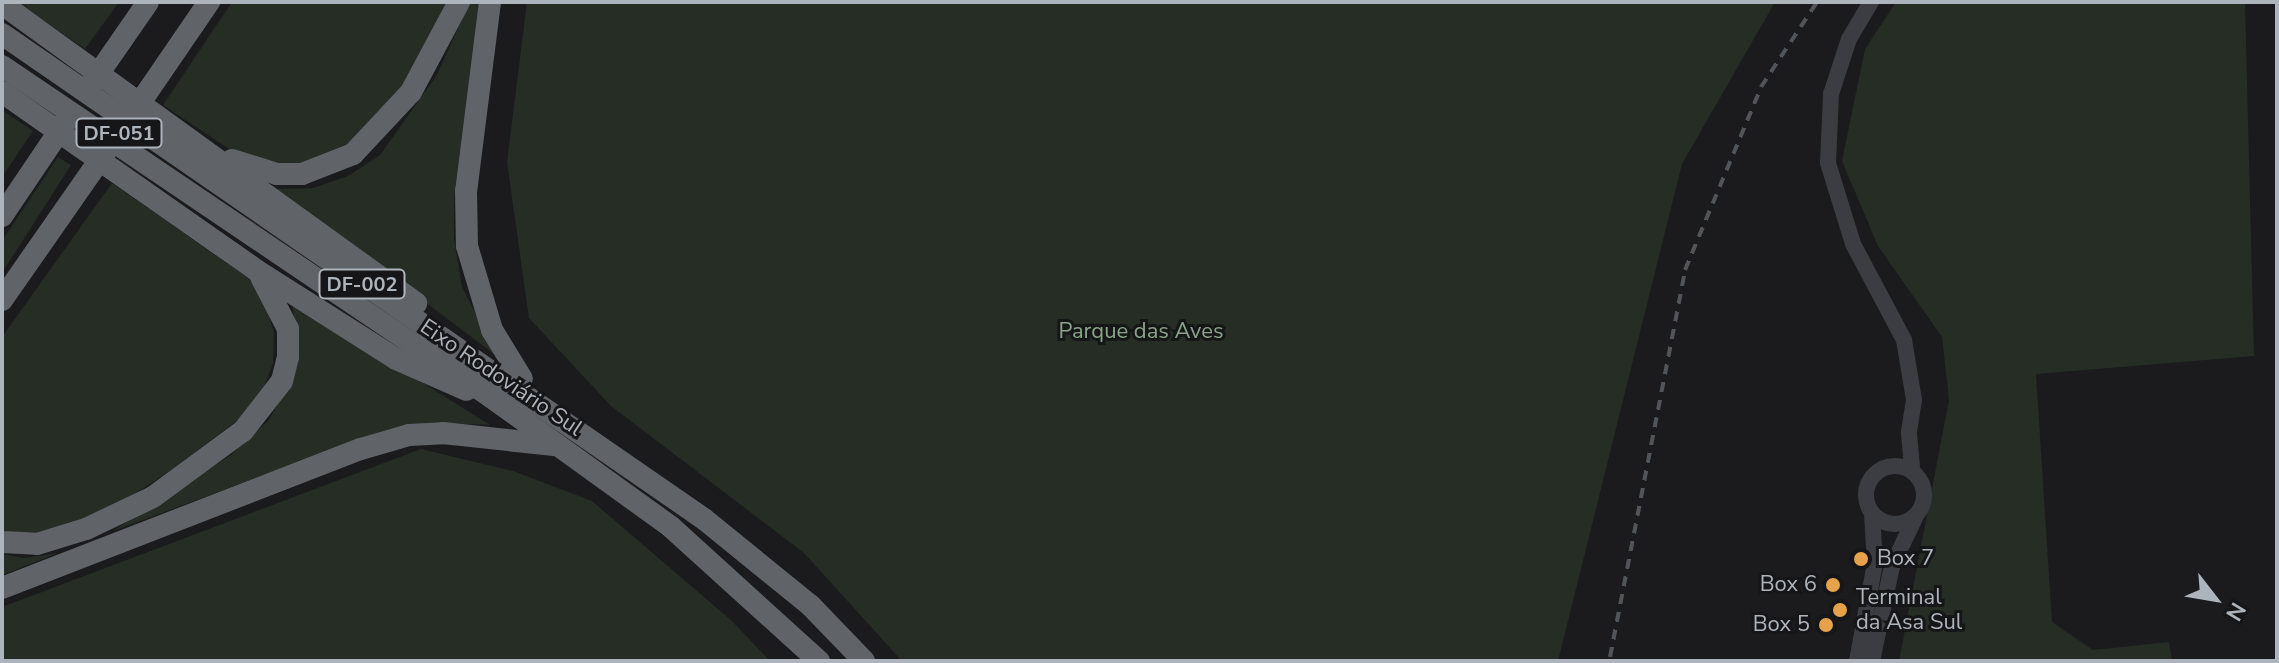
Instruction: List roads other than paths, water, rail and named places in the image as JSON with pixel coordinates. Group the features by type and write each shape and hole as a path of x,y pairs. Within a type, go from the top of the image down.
{"highway":[{"name":"DF-051","path":"2,216 148,2"},
{"name":"DF-051","path":"2,300 209,2"},
{"path":"210,152 277,174 302,174 353,154 411,92 459,2"},
{"path":"490,2 466,191 467,246 492,330 522,379"},
{"path":"2,4 522,379 565,420"},
{"name":"Eixo Rodoviário Sul","path":"2,34 565,420 704,519 810,605 864,661"},
{"name":"Eixo Rodoviário Sul","path":"2,66 491,397 671,527 819,661"},
{"path":"2,92 256,270 396,359 434,380 491,397"},
{"path":"2,542 37,544 61,539 153,497 218,453 262,411 282,381 288,329 256,270"},
{"path":"2,588 361,449 409,435 554,445"}],"street":[{"path":"1871,2 1849,39 1835,79 1827,122 1828,163 1853,244 1904,340 1914,400 1909,433 1912,471 1924,492 1917,515 1892,566 1872,661"},
{"path":"1857,661 1875,563 1872,514 1866,491 1876,473 1888,467 1909,433"},
{"path":"1888,467 1912,471"},
{"path":"1872,514 1894,525 1917,515"}],"railway":[{"path":"1610,657 1685,270 1761,87 1817,2"}],"place":[{"name":"Box 7","path":"1861,559"},
{"name":"Box 6","path":"1833,585"},
{"name":"Terminal da Asa Sul","path":"1840,610"},
{"name":"Box 5","path":"1826,625"}],"park label":[{"name":"Parque das Aves","path":"1141,332"}]}
